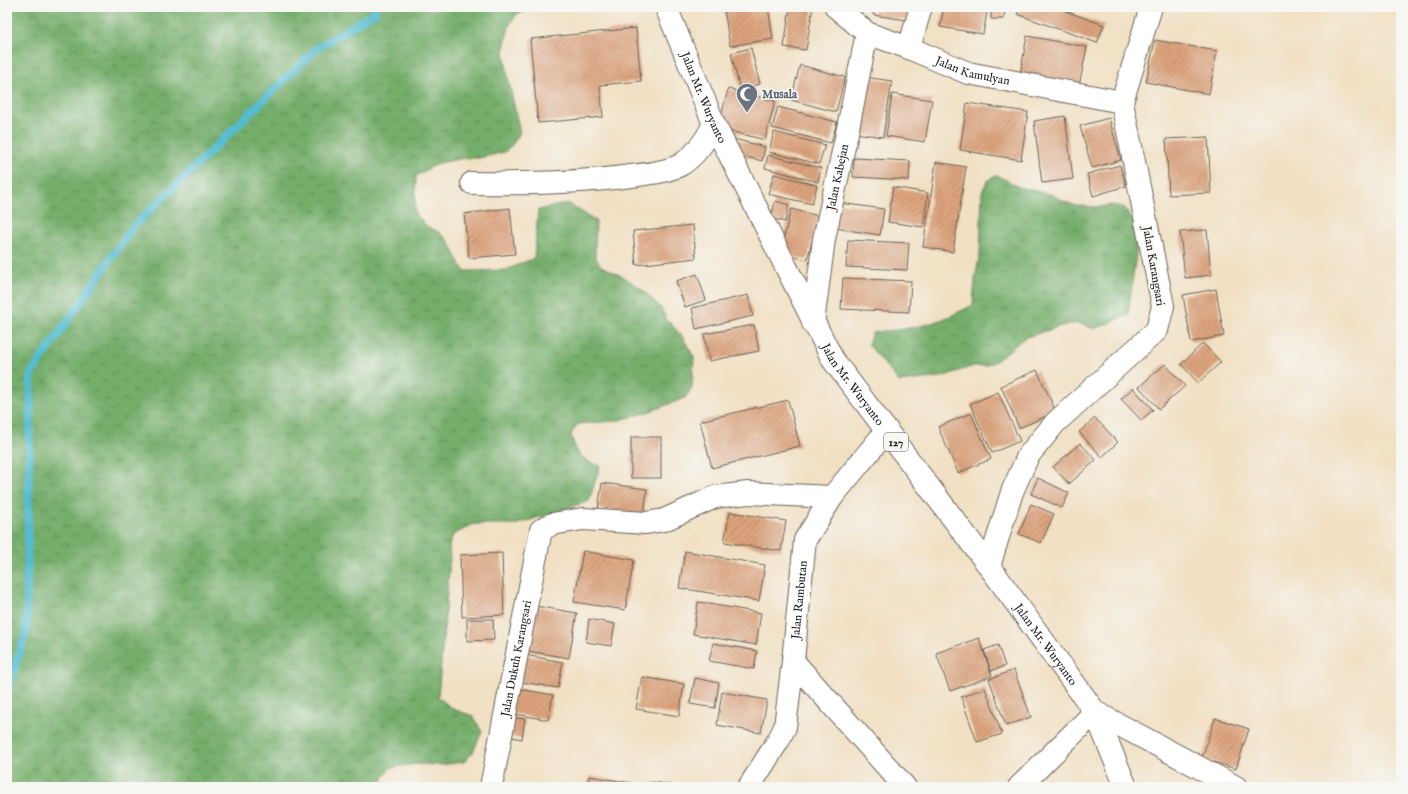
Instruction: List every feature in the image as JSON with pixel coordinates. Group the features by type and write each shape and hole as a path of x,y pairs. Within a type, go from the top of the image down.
{"street":[{"name":"Jalan Mr. Wuryanto","path":"666,7 714,124 833,360 989,566 1095,712 1236,787"},
{"name":"Jalan Kamulyan","path":"836,7 867,33 909,48 968,73 1122,102"},
{"path":"909,48 921,7"},
{"name":"Jalan Karangsari","path":"989,566 1012,492 1028,456 1054,423 1157,330 1163,306 1122,102 1151,7"},
{"name":"Jalan Kabejan","path":"814,323 824,239 867,33"},
{"path":"472,183 521,184 596,180 654,173 681,164 700,149 714,124"},
{"name":"Jalan Rambutan","path":"749,787 778,741 784,727 794,661 805,540 832,496 887,430"},
{"name":"Jalan Dukuh Karangsari","path":"491,787 541,530 552,524 583,519 646,523 664,520 715,498 748,493 832,496"},
{"path":"794,661 905,787"},
{"path":"1020,787 1095,712 1126,787"}],"green space":[{"path":"7,7 555,7 530,10 517,14 510,24 504,52 520,133 513,144 505,152 479,158 466,158 439,163 416,176 415,212 426,226 437,231 448,240 464,271 506,270 534,258 538,210 568,203 596,221 595,257 601,266 624,277 644,291 661,308 666,319 682,336 694,357 692,388 685,398 651,411 616,421 578,424 571,434 577,451 584,459 600,466 589,501 518,524 474,524 453,535 449,546 450,559 438,697 453,709 473,716 482,732 472,754 464,762 440,765 415,764 390,768 383,778 382,787 7,787"},
{"path":"997,175 1019,187 1053,195 1076,206 1100,207 1111,205 1124,207 1139,231 1128,315 1094,329 1082,324 1069,324 1024,338 996,361 985,366 974,366 941,377 899,382 868,344 872,333 904,329 935,322 973,305 975,278 980,254 982,192 987,181"}],"building":[{"path":"736,7 768,7 773,39 730,46 724,9"},
{"path":"790,7 813,7 806,50 784,47"},
{"path":"875,7 909,7 907,20 873,15"},
{"path":"944,7 988,7 983,34 940,27"},
{"path":"991,7 1005,7 1004,19 991,19"},
{"path":"1020,7 1054,7 1104,25 1097,43 1017,14"},
{"path":"636,28 641,81 600,85 603,117 538,123 530,39"},
{"path":"1027,36 1087,47 1078,91 1019,80"},
{"path":"1155,40 1217,51 1209,94 1146,82"},
{"path":"751,48 760,84 740,89 731,53"},
{"path":"800,65 845,77 836,112 791,100"},
{"path":"864,77 892,81 883,137 855,133"},
{"name":"Musala","path":"728,89 775,101 765,140 718,128"},
{"path":"892,94 932,100 925,142 886,136"},
{"path":"967,103 1028,112 1021,160 960,150"},
{"path":"778,107 837,122 831,143 772,128"},
{"path":"1065,116 1073,179 1042,183 1034,121"},
{"path":"1109,118 1121,160 1092,168 1080,126"},
{"path":"774,132 825,145 819,164 769,152"},
{"path":"1208,137 1211,193 1169,195 1166,139"},
{"path":"734,139 765,147 762,161 731,153"},
{"path":"768,155 821,168 818,182 765,168"},
{"path":"854,158 910,161 909,180 853,177"},
{"path":"936,162 966,167 953,252 923,247"},
{"path":"1120,165 1126,186 1093,196 1087,174"},
{"path":"774,174 817,185 812,204 768,194"},
{"path":"893,187 928,193 923,227 888,222"},
{"path":"775,201 789,205 785,222 771,218"},
{"path":"839,203 884,209 880,235 835,228"},
{"path":"510,208 515,254 469,258 464,214"},
{"path":"791,209 819,216 807,260 780,253"},
{"path":"693,225 696,258 636,265 633,231"},
{"path":"1207,230 1211,275 1185,278 1180,232"},
{"path":"848,240 909,243 907,270 846,267"},
{"path":"697,274 706,300 685,307 676,281"},
{"path":"843,278 911,281 909,312 841,309"},
{"path":"1216,289 1224,336 1191,342 1183,295"},
{"path":"748,295 753,316 696,329 692,308"},
{"path":"754,325 759,351 709,361 704,334"},
{"path":"1203,343 1221,362 1198,383 1181,364"},
{"path":"1165,364 1185,386 1159,409 1139,387"},
{"path":"1037,370 1056,412 1019,428 1001,386"},
{"path":"1133,388 1153,410 1141,420 1121,399"},
{"path":"998,392 1020,441 992,453 970,404"},
{"path":"788,400 800,446 712,468 700,421"},
{"path":"971,413 991,459 958,473 938,427"},
{"path":"1095,418 1118,442 1102,457 1079,432"},
{"path":"631,437 661,437 661,478 631,478"},
{"path":"1080,443 1096,460 1069,484 1053,467"},
{"path":"1038,478 1069,493 1062,508 1031,494"},
{"path":"602,483 647,489 644,515 598,509"},
{"path":"1031,504 1054,514 1041,543 1019,534"},
{"path":"730,512 786,521 781,551 724,542"},
{"path":"583,551 634,560 625,610 574,602"},
{"path":"685,551 765,565 759,601 679,588"},
{"path":"502,553 504,615 462,617 460,555"},
{"path":"698,602 761,613 756,645 693,634"},
{"path":"529,605 577,613 569,658 522,650"},
{"path":"467,619 493,619 494,640 467,641"},
{"path":"589,619 615,624 611,646 586,642"},
{"path":"979,638 992,676 950,691 936,653"},
{"path":"713,643 757,651 754,669 709,661"},
{"path":"998,645 1005,666 991,671 984,650"},
{"path":"519,654 563,662 558,688 515,681"},
{"path":"1014,670 1031,717 1006,726 989,679"},
{"path":"642,677 684,684 679,716 636,709"},
{"path":"695,678 719,683 715,708 690,704"},
{"path":"514,688 553,695 548,720 510,713"},
{"path":"985,688 1002,734 977,742 961,697"},
{"path":"722,692 767,700 761,733 717,725"},
{"path":"505,716 525,719 522,739 502,735"},
{"path":"1215,718 1249,729 1236,769 1202,758"},
{"path":"589,776 643,785 643,787 587,787"},
{"path":"652,782 677,786 677,787 651,787"}],"waterway":[{"path":"7,690 26,633 31,374 132,228 316,49 375,12 375,7"}],"place":[{"name":"Musala","path":"747,114"}]}
